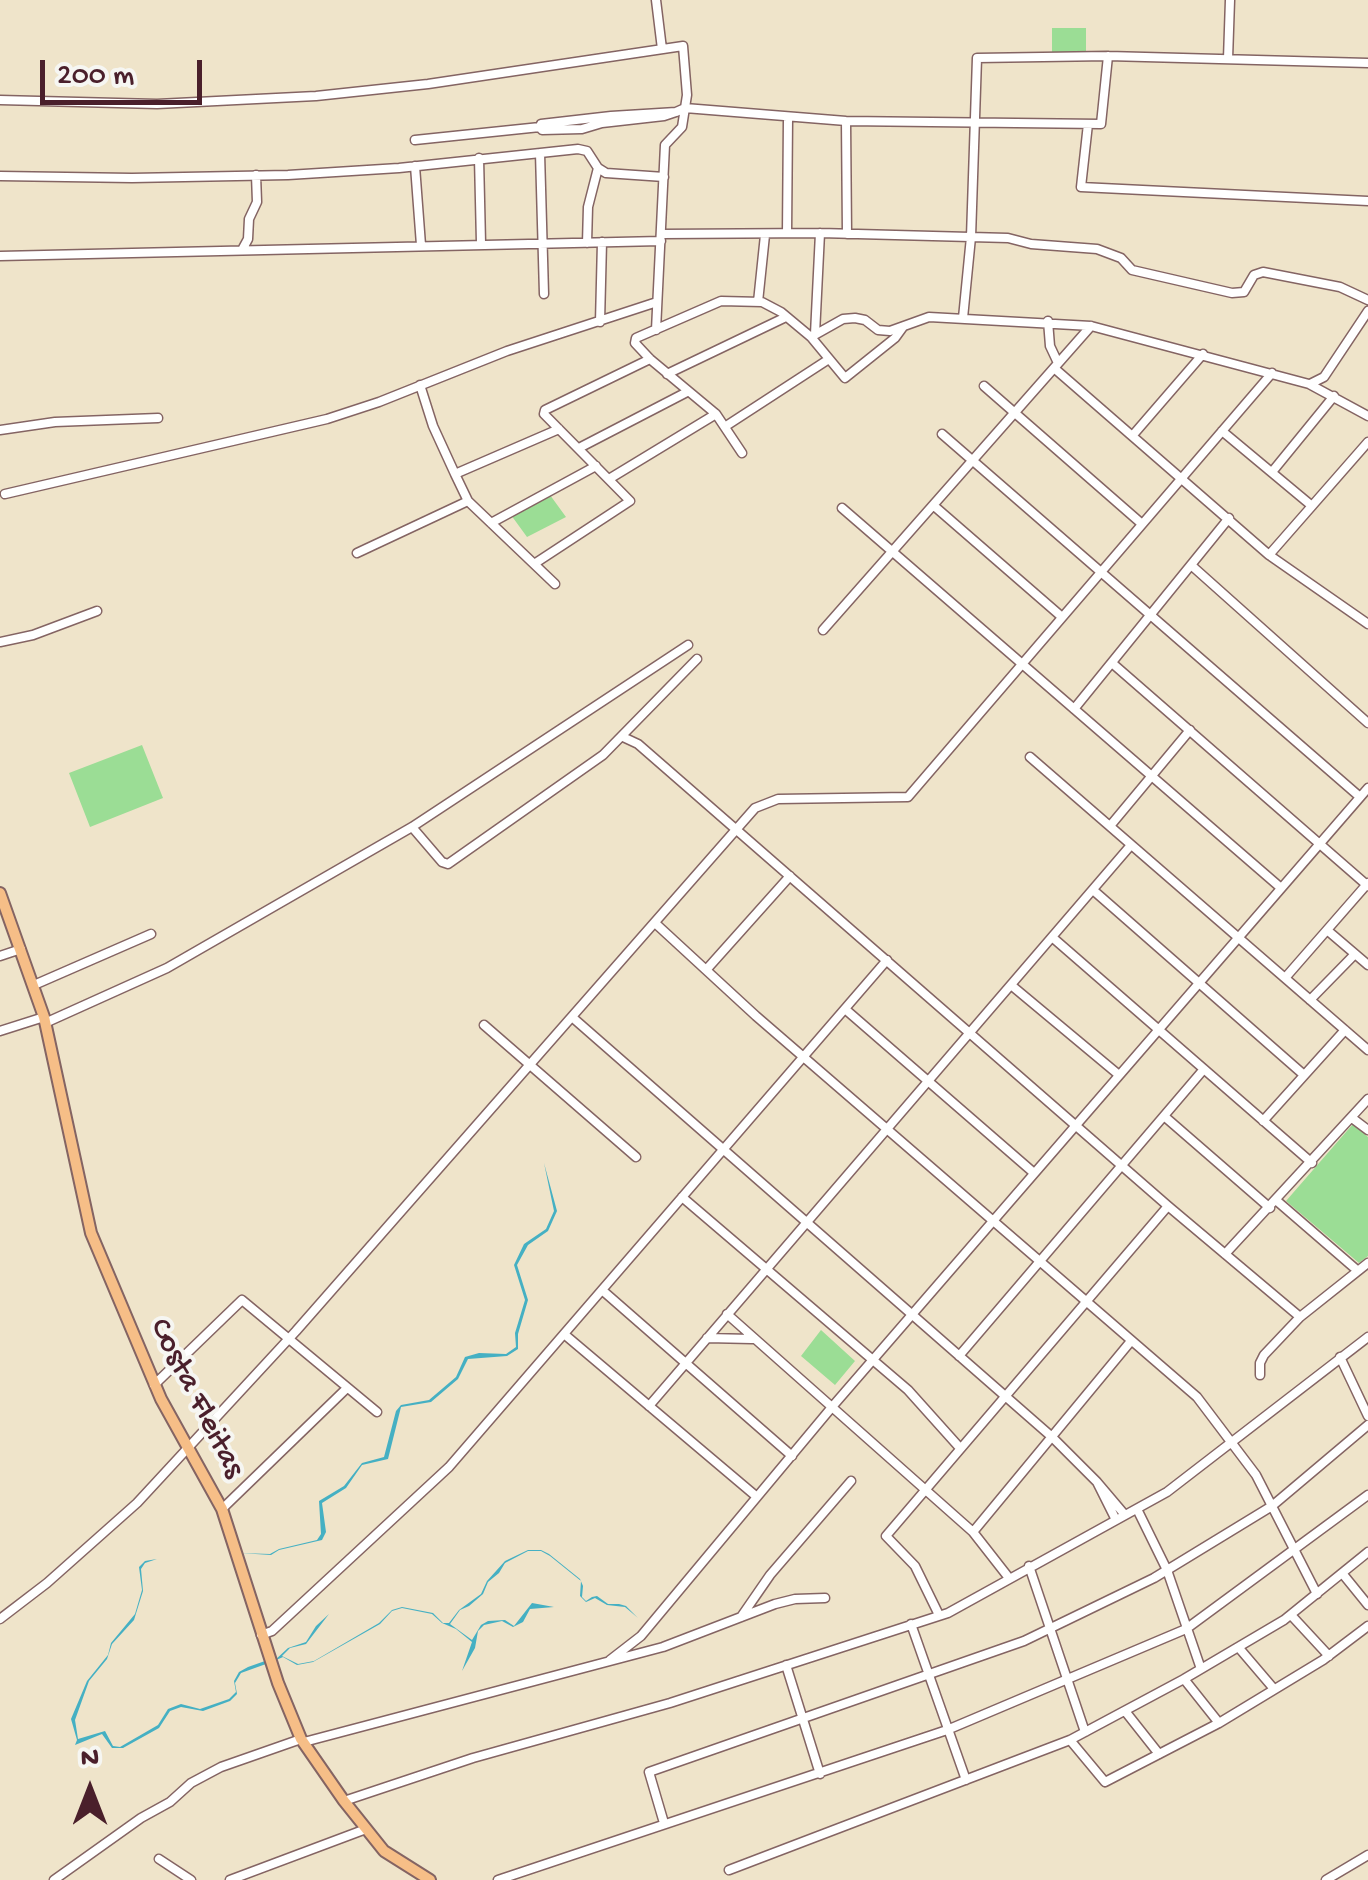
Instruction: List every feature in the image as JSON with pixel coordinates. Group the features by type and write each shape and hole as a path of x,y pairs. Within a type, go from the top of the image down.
{"main road":[{"name":"Costa Fleitas","path":"0,893 45,1020 86,1220 154,1384 222,1509 261,1635 302,1740 344,1801 390,1856 430,1880"}],"street":[{"path":"656,0 662,48"},
{"path":"1228,59 1230,0"},
{"path":"0,100 156,104 316,96 428,84 684,46 681,132 665,145 656,330"},
{"path":"415,140 663,110 846,121 1101,124 1108,56"},
{"path":"963,318 972,237 977,58 1108,56 1368,63"},
{"path":"540,127 582,129 680,110"},
{"path":"602,123 611,116"},
{"path":"787,233 788,119"},
{"path":"846,121 846,234"},
{"path":"1088,124 1081,187 1368,201"},
{"path":"0,176 256,175 415,166 582,149 598,168 617,176 664,176"},
{"path":"540,153 544,294"},
{"path":"480,158 481,243"},
{"path":"415,166 421,245"},
{"path":"587,242 588,207 598,168"},
{"path":"242,250 256,202 256,175"},
{"path":"0,256 602,242 787,233 972,237 1096,248 1121,258 1132,270 1232,293 1246,291 1254,274 1262,272 1340,287 1368,300"},
{"path":"813,336 820,233"},
{"path":"758,302 764,235"},
{"path":"600,322 602,242"},
{"path":"742,453 716,414 650,359 635,340 721,301 758,302 813,336 847,378 903,327"},
{"path":"6,494 327,418 657,302"},
{"path":"1309,384 1324,377 1368,311"},
{"path":"667,374 786,317"},
{"path":"813,336 850,318 865,320 884,331 925,318 1091,326 1309,384 1368,416"},
{"path":"1048,321 1056,366 1270,556 1368,624"},
{"path":"823,630 1091,326"},
{"path":"1133,435 1203,354"},
{"path":"534,564 630,500 544,410 650,359"},
{"path":"726,426 829,359"},
{"path":"0,1619 120,1520 288,1339 755,808 778,798 908,797 1272,373"},
{"path":"420,385 433,426 468,502 555,584"},
{"path":"984,386 1142,524"},
{"path":"580,448 687,392"},
{"path":"1272,472 1334,396"},
{"path":"609,478 716,414"},
{"path":"0,430 56,422 158,418"},
{"path":"455,474 559,428"},
{"path":"1222,431 1312,506"},
{"path":"942,434 1360,797"},
{"path":"1270,556 1368,442"},
{"path":"491,523 596,466"},
{"path":"357,553 468,502"},
{"path":"934,505 1062,617"},
{"path":"842,508 1281,888"},
{"path":"1074,709 1230,518"},
{"path":"1191,565 1368,723"},
{"path":"0,642 34,635 97,611"},
{"path":"0,1031 45,1020 167,968 412,827 688,645"},
{"path":"412,827 448,864 601,757 697,659"},
{"path":"1112,663 1368,885 1285,978"},
{"path":"1110,826 1190,730"},
{"path":"623,738 638,744 1168,1206 1300,1316"},
{"path":"1030,757 1368,1050"},
{"path":"610,1660 641,1636 832,1407 1368,788"},
{"path":"649,1406 1132,845"},
{"path":"706,970 790,876"},
{"path":"1092,890 1304,1075"},
{"path":"654,923 1197,1398 1256,1475 1317,1594"},
{"path":"1327,930 1368,965"},
{"path":"34,986 152,934"},
{"path":"1052,937 1312,1163"},
{"path":"0,956 20,949"},
{"path":"1310,1000 1355,954"},
{"path":"261,1635 272,1631 449,1467 887,960"},
{"path":"1011,985 1119,1075"},
{"path":"845,1009 1034,1173"},
{"path":"572,1017 1052,1436 1097,1482 1121,1518"},
{"path":"484,1025 636,1156"},
{"path":"1263,1121 1345,1030"},
{"path":"959,1356 1204,1069"},
{"path":"1225,1254 1368,1099"},
{"path":"1164,1116 1358,1270"},
{"path":"1352,1118 1368,1130"},
{"path":"682,1198 908,1390 960,1448"},
{"path":"939,1616 915,1566 886,1536 1168,1206"},
{"path":"1260,1376 1264,1355 1300,1316 1368,1263"},
{"path":"602,1290 792,1456"},
{"path":"154,1384 242,1300 376,1412"},
{"path":"727,1314 972,1532 1009,1578"},
{"path":"564,1334 758,1497"},
{"path":"344,1801 939,1616 1166,1492 1368,1336"},
{"path":"707,1338 755,1340"},
{"path":"972,1532 1131,1341"},
{"path":"1340,1357 1368,1416"},
{"path":"222,1509 347,1388"},
{"path":"664,1823 649,1772 1050,1628 1167,1570 1272,1506 1368,1425"},
{"path":"741,1617 770,1575 851,1480"},
{"path":"498,1880 947,1730 1186,1629 1218,1609 1368,1494"},
{"path":"1137,1509 1167,1570 1201,1669"},
{"path":"729,1870 1070,1740 1239,1648 1290,1615 1368,1552"},
{"path":"1029,1566 1085,1732"},
{"path":"1342,1573 1368,1605"},
{"path":"54,1880 170,1802 191,1783 221,1767 302,1740 663,1646 795,1599 825,1598"},
{"path":"1290,1615 1328,1656"},
{"path":"911,1624 966,1780"},
{"path":"1070,1740 1105,1782 1219,1723 1328,1656 1368,1626"},
{"path":"1239,1648 1274,1689"},
{"path":"786,1666 820,1774"},
{"path":"1184,1679 1219,1723"},
{"path":"1125,1711 1159,1754"},
{"path":"230,1880 366,1829"},
{"path":"1326,1880 1368,1855"},
{"path":"159,1859 191,1880"}],"green space":[{"path":"1052,28 1086,28 1086,54 1052,54"},
{"path":"550,495 566,517 527,537 511,515"},
{"path":"142,745 163,798 90,827 69,773"},
{"path":"1353,1124 1368,1137 1368,1256 1359,1263 1286,1201"},
{"path":"821,1330 855,1361 835,1385 801,1356"}],"water":[{"path":"544,1163 557,1211 548,1231 528,1245 517,1265 528,1300 518,1349 507,1356 468,1359 458,1379 431,1402 401,1407 388,1459 362,1465 346,1488 322,1503 326,1532 322,1540 271,1555 240,1553 270,1554 279,1549 317,1540 321,1534 319,1501 344,1486 362,1463 384,1457 401,1405 429,1400 456,1377 465,1357 506,1354 516,1347 515,1333 525,1300 514,1265 524,1244 546,1229 554,1211"},
{"path":"528,1550 541,1550 549,1554 581,1581 541,1551 528,1551 505,1563 483,1594 460,1610 450,1624 472,1640 481,1625 488,1621 505,1620 514,1626 532,1603 554,1607 530,1609 523,1622 513,1627 502,1621 484,1625 462,1671 472,1642 442,1623 432,1614 402,1608 392,1611 380,1624 313,1662 297,1665 283,1657 274,1661 288,1648 306,1642 329,1614 306,1644 290,1648 282,1656 298,1664 314,1661 379,1623 392,1610 402,1607 433,1613 443,1623 449,1623 459,1610 481,1594 487,1581 505,1561"},
{"path":"157,1559 141,1569 143,1591 134,1620 112,1644 107,1659 89,1681 75,1720 78,1739 105,1731 113,1746 120,1747 158,1725 168,1709 181,1704 200,1709 229,1699 236,1692 234,1681 239,1672 265,1661 266,1664 241,1673 235,1683 237,1694 230,1701 203,1711 181,1707 170,1711 159,1728 123,1748 112,1748 102,1734 75,1745 71,1719 87,1681 108,1655 111,1643 135,1614 142,1590 139,1567 145,1561"},
{"path":"581,1581 586,1601 597,1596 608,1604 626,1606 638,1618 625,1607 607,1605 595,1598 586,1602 580,1596"}]}
